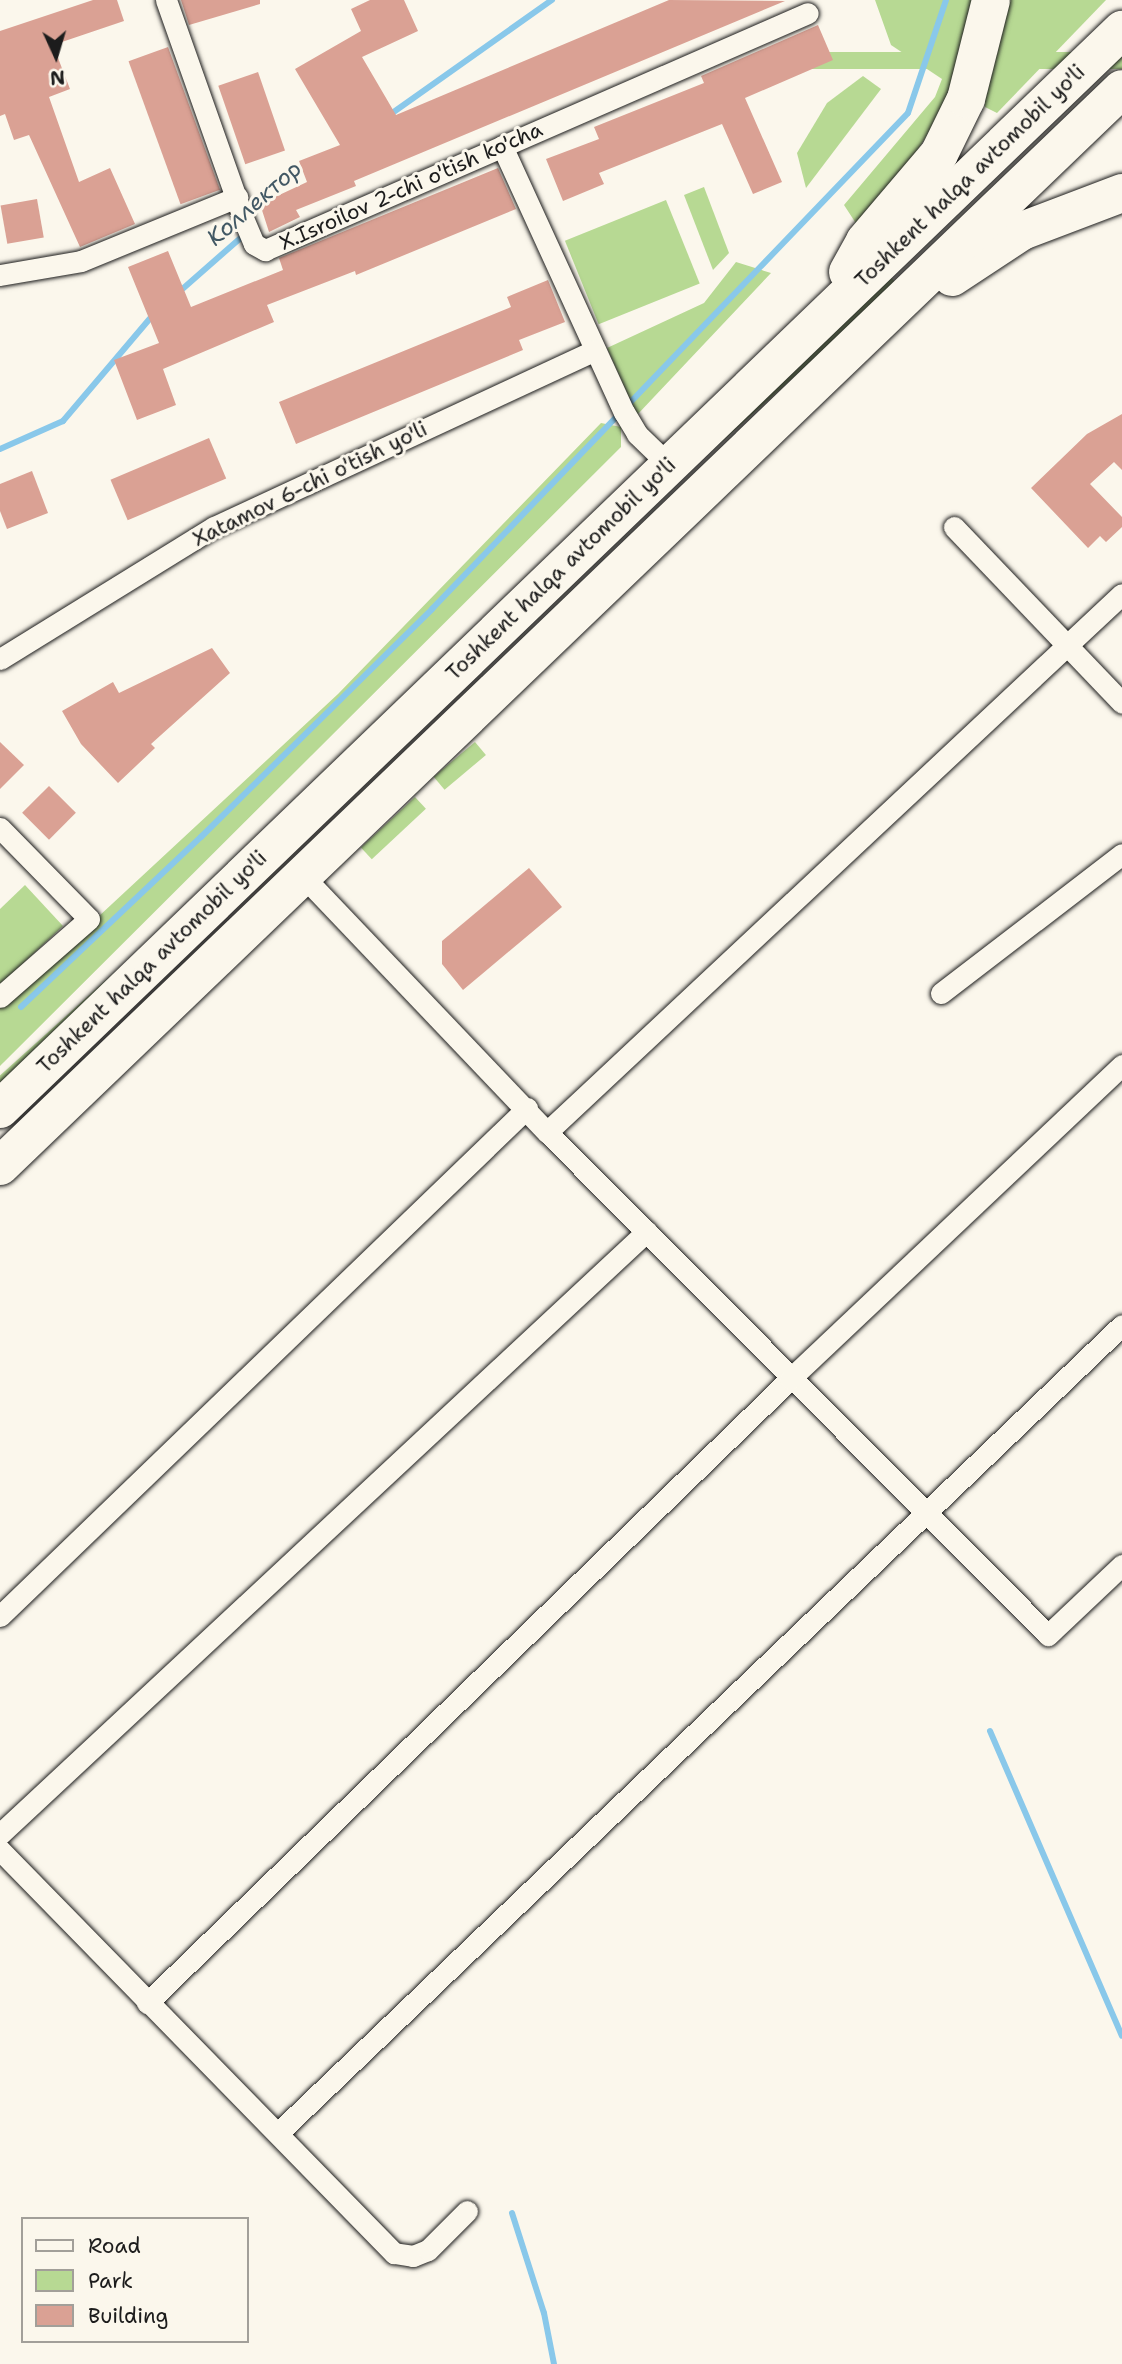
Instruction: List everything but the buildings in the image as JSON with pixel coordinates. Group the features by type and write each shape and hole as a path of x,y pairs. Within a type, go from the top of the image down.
{"highway":[{"path":"822,318 865,242 939,154 966,99 991,0"},
{"name":"Toshkent halqa avtomobil yo'li","path":"0,1109 1122,30"},
{"name":"Toshkent halqa avtomobil yo'li","path":"0,1167 1122,89"},
{"path":"869,332 1022,232 1122,193"}],"street":[{"path":"0,275 81,261 244,217 166,0"},
{"name":"X.Isroilov 2-chi o'tish ko'cha","path":"244,217 259,249 265,250 808,13"},
{"path":"502,146 624,412 637,434 669,465"},
{"name":"Xatamov 6-chi o'tish yo'li","path":"0,659 214,527 595,350"},
{"path":"954,527 1122,703"},
{"path":"547,1132 1122,594"},
{"path":"0,828 89,919 0,998"},
{"path":"941,993 1122,854"},
{"path":"303,876 547,1132 926,1516 1048,1635 1122,1565"},
{"path":"147,2003 790,1379 1122,1065"},
{"path":"0,1616 527,1108"},
{"path":"0,1834 647,1231"},
{"path":"278,2133 926,1516 1122,1325"},
{"path":"0,1850 394,2253 413,2256 428,2250 467,2211"}],"green space":[{"path":"875,0 978,0 956,90 890,193 859,228 844,205 935,97 942,79 891,45"},
{"path":"1009,0 1106,0 997,113 985,107 983,92"},
{"path":"807,52 1122,52 1122,69 807,69"},
{"path":"863,76 881,89 806,188 797,153 827,103"},
{"path":"704,187 729,253 713,270 684,195"},
{"path":"666,200 700,283 599,324 565,241"},
{"path":"736,262 771,273 637,415 607,348 704,303"},
{"path":"889,275 897,284 0,1092 0,1075"},
{"path":"601,423 621,427 621,447 0,1066 0,1008 338,694"},
{"path":"475,742 486,755 445,790 434,777"},
{"path":"415,797 426,809 372,859 361,847"},
{"path":"25,885 63,926 0,985 0,909"}],"waterway":[{"name":"Коллектор","path":"388,116 552,0"},
{"path":"21,1007 201,837 432,609 908,113 946,0"},
{"name":"Коллектор","path":"179,292 245,234"},
{"name":"Коллектор","path":"0,449 63,421 153,315"},
{"path":"990,1731 1122,2036"},
{"path":"512,2213 544,2313 554,2364"}]}
